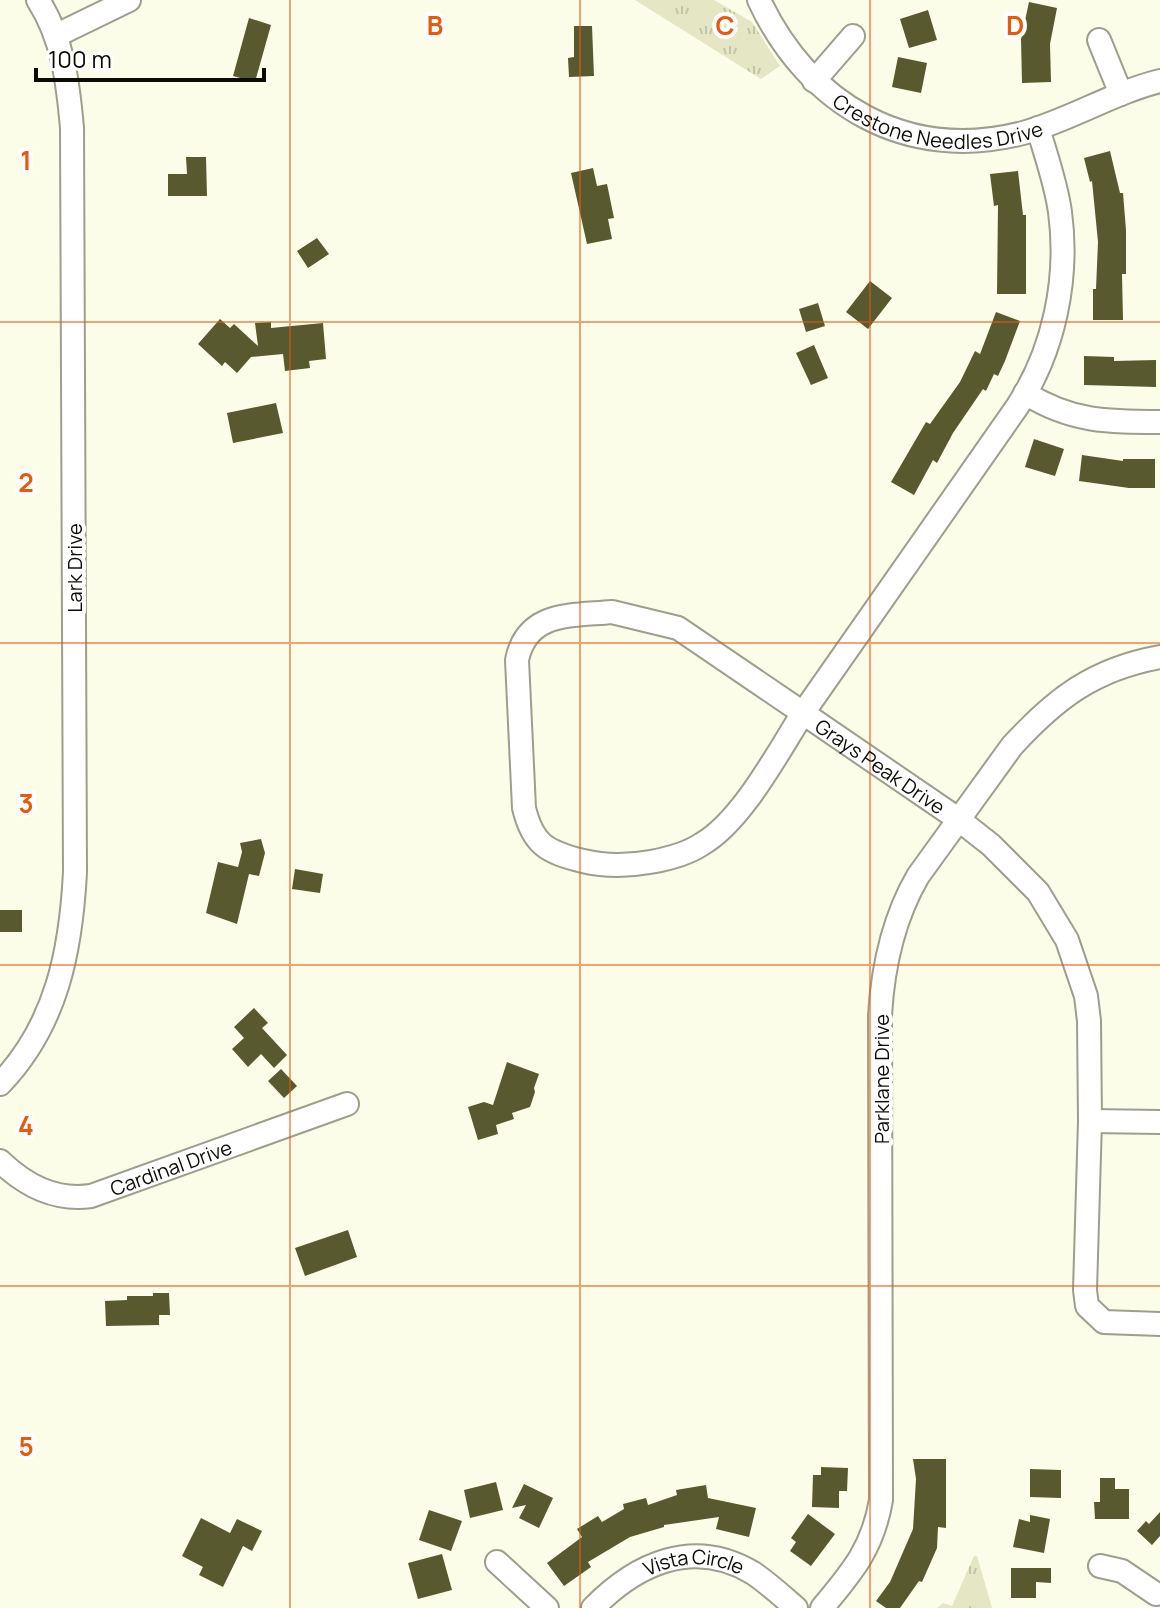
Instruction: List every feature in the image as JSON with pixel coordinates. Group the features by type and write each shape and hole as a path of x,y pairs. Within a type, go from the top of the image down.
{"street":[{"name":"Lark Drive","path":"0,1084 28,1051 47,1015 63,970 73,903 72,128 57,35 38,0"},
{"path":"57,35 129,0"},
{"name":"Crestone Needles Drive","path":"759,0 794,60 814,81 847,107 874,121 912,134 972,141 1009,136 1038,128 1160,81"},
{"path":"814,81 853,36"},
{"path":"1099,40 1121,94"},
{"name":"Grays Peak Drive","path":"1038,128 1057,196 1062,259 1059,296 1038,368 1025,393 803,713 991,845 1038,892 1067,940 1086,996 1090,1121 1087,1306 1104,1322 1160,1324"},
{"path":"1025,393 1045,405 1085,419 1160,422"},
{"path":"612,612 678,628 803,713 744,803 722,829 702,845 669,859 641,864 596,864 566,857 544,847 529,830 524,808 517,660 521,642 540,623 612,612"},
{"name":"Parklane Drive","path":"822,1608 868,1548 881,1500 880,1015 886,959 905,898 1012,746 1067,693 1113,668 1160,657"},
{"name":"Cardinal Drive","path":"0,1161 25,1182 42,1191 75,1198 91,1196 347,1104"},
{"path":"1090,1121 1160,1122"},
{"name":"Vista Circle","path":"593,1608 613,1587 635,1573 659,1562 686,1557 738,1566 754,1574 796,1608"},
{"path":"497,1562 547,1608"},
{"path":"1100,1566 1122,1571 1154,1597"}],"green space":[{"path":"635,0 714,0 752,22 780,66 761,79"},
{"path":"974,1556 977,1556 992,1608 937,1608 943,1603 952,1606"}],"building":[{"path":"1029,2 1057,8 1050,44 1051,82 1022,83 1021,39"},
{"path":"928,10 937,40 909,48 900,19"},
{"path":"249,18 271,25 255,82 233,76"},
{"path":"574,26 592,26 594,76 569,77 568,58 574,57"},
{"path":"898,57 927,63 921,93 892,87"},
{"path":"1110,151 1120,193 1123,193 1126,230 1126,274 1122,274 1123,320 1093,320 1098,242 1092,181 1084,158"},
{"path":"186,157 206,157 207,196 168,196 168,174 187,174"},
{"path":"593,168 597,186 607,184 614,218 608,219 612,239 587,244 571,173"},
{"path":"1018,171 1023,215 1026,215 1026,294 997,294 998,205 994,206 990,174"},
{"path":"317,238 329,254 308,268 297,251"},
{"path":"870,281 892,298 868,329 846,312"},
{"path":"818,303 825,326 806,332 799,309"},
{"path":"996,312 1020,321 1005,361 998,376 994,374 986,391 983,389 953,433 937,463 933,460 914,495 891,482 926,422 930,424 960,382 975,351 980,354"},
{"path":"220,319 230,328 234,324 258,346 255,323 271,322 271,328 323,323 326,359 309,361 310,368 285,371 283,354 251,357 237,373 225,362 222,366 198,344"},
{"path":"814,345 828,378 811,385 796,353"},
{"path":"1084,356 1114,357 1114,361 1156,360 1156,387 1084,385"},
{"path":"276,403 283,433 233,443 227,413"},
{"path":"1034,439 1064,449 1055,476 1025,467"},
{"path":"1082,455 1123,461 1155,459 1155,488 1079,481"},
{"path":"261,839 265,853 259,876 249,874 237,924 206,913 218,862 238,867 242,852 240,843"},
{"path":"295,869 323,874 320,893 292,889"},
{"path":"0,910 22,910 22,932 0,932"},
{"path":"254,1008 268,1023 262,1028 287,1055 274,1068 261,1054 248,1067 232,1049 244,1038 234,1027"},
{"path":"507,1062 539,1074 530,1107 512,1113 514,1119 496,1125 498,1134 478,1140 468,1107 484,1102 493,1105"},
{"path":"281,1069 297,1086 284,1098 268,1081"},
{"path":"348,1230 357,1257 305,1276 295,1248"},
{"path":"153,1293 169,1293 170,1315 159,1315 159,1325 106,1326 105,1301 127,1300 127,1296 153,1296"},
{"path":"913,1459 946,1459 946,1528 938,1527 937,1548 922,1582 919,1581 900,1608 886,1608 876,1601 890,1582 913,1529 916,1479"},
{"path":"821,1467 848,1468 847,1491 839,1491 839,1508 812,1507 813,1475 821,1475"},
{"path":"1030,1469 1061,1470 1061,1498 1030,1497"},
{"path":"1100,1478 1115,1478 1115,1489 1129,1489 1129,1519 1095,1519 1094,1502 1100,1502"},
{"path":"496,1482 503,1510 470,1518 464,1490"},
{"path":"524,1484 553,1498 539,1528 519,1518 526,1505 512,1508"},
{"path":"706,1485 708,1498 756,1508 749,1537 716,1529 719,1517 664,1525 630,1537 588,1562 591,1567 564,1586 547,1563 582,1537 577,1529 598,1516 602,1522 624,1509 623,1504 646,1498 648,1505 677,1495 676,1490"},
{"path":"429,1510 462,1521 451,1551 419,1540"},
{"path":"1160,1512 1160,1536 1152,1545 1137,1531"},
{"path":"808,1514 835,1534 811,1566 790,1551 796,1542 791,1538"},
{"path":"1030,1515 1050,1519 1044,1553 1013,1547 1019,1519 1030,1522"},
{"path":"201,1518 230,1533 237,1519 262,1531 252,1551 243,1546 223,1587 199,1575 203,1567 182,1556"},
{"path":"442,1554 452,1590 418,1599 408,1563"},
{"path":"1011,1568 1051,1568 1051,1583 1036,1582 1036,1598 1011,1598"}]}
